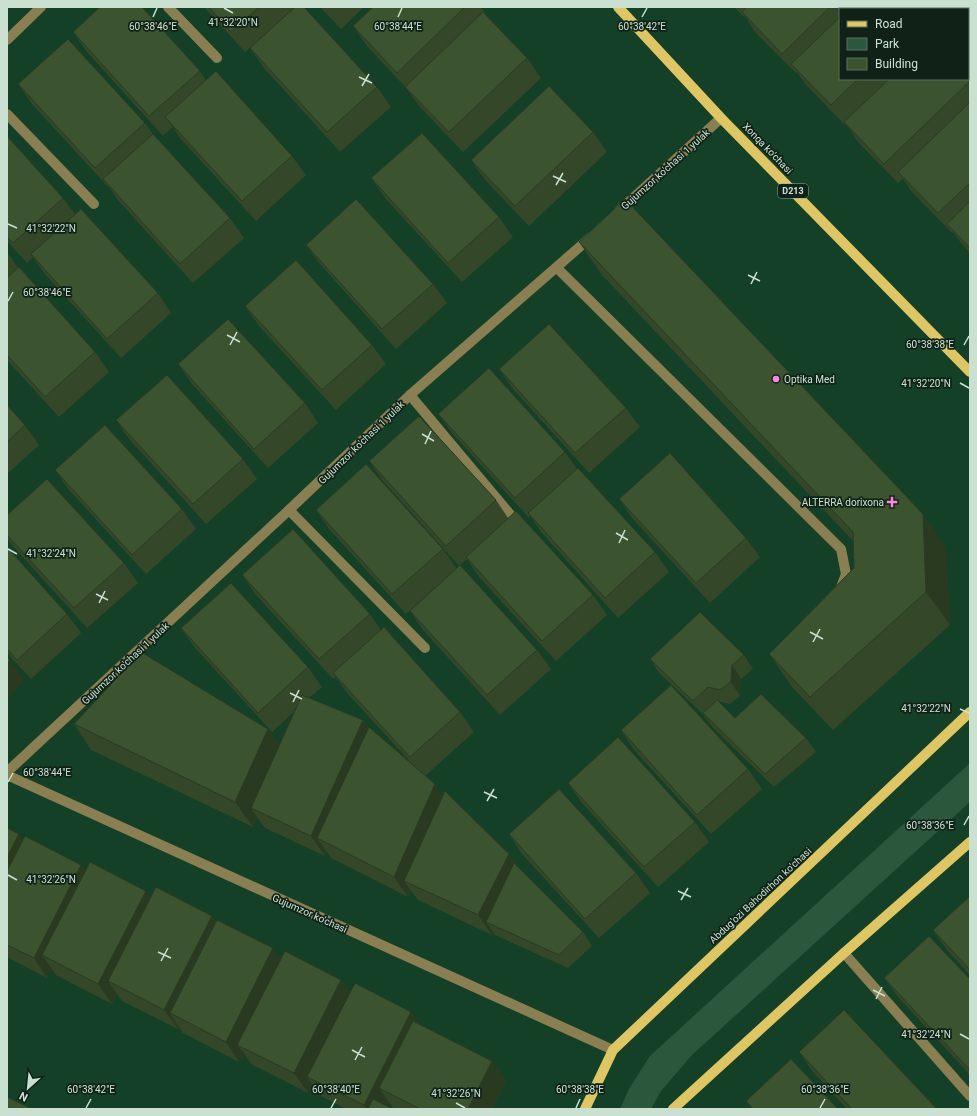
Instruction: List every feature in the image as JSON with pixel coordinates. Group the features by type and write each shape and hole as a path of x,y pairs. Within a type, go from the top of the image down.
{"main road":[{"name":"Xonqa ko'chasi","path":"618,7 721,118 970,372"},
{"name":"Abdug’ozi Bahodirhon ko’chasi","path":"584,1109 613,1050 970,712"},
{"path":"673,1109 844,952 970,842"}],"street":[{"path":"7,40 41,7"},
{"path":"168,7 217,58"},
{"path":"7,114 94,204"},
{"name":"Gujumzor ko'chasi 1 yulak","path":"610,220 721,118"},
{"name":"Gujumzor ko'chasi 1 yulak","path":"7,772 289,510 410,395 557,268 598,230"},
{"path":"557,268 840,549 846,574 838,596 832,602"},
{"path":"410,395 526,532"},
{"path":"289,510 425,648"},
{"name":"Gujumzor ko'chasi","path":"7,775 613,1050"},
{"path":"844,952 970,1096"}],"green space":[{"path":"970,763 970,802 692,1055 661,1091 651,1109 620,1109 629,1089 650,1056"}],"building":[{"path":"100,7 142,7 200,71 149,116 73,32"},
{"path":"209,7 259,7 231,32"},
{"path":"295,7 304,7 377,87 327,132 250,48"},
{"path":"373,7 465,7 397,73 353,26"},
{"path":"747,7 830,7 782,54 742,12"},
{"path":"910,7 911,8 849,8"},
{"path":"970,7 970,50 969,8 964,8"},
{"path":"483,12 527,58 449,132 405,87"},
{"path":"839,18 839,80 857,80 831,105 791,64"},
{"path":"68,39 145,123 95,168 18,84"},
{"path":"216,71 292,156 242,201 165,117"},
{"path":"969,71 970,72 970,81 884,164 844,122 888,80 969,80"},
{"path":"549,86 593,132 515,206 471,160"},
{"path":"970,102 970,183 938,213 898,172"},
{"path":"422,133 499,217 448,263 371,178"},
{"path":"153,134 230,218 180,264 103,179"},
{"path":"7,136 63,198 13,243 7,237"},
{"path":"356,199 433,284 382,329 306,245"},
{"path":"625,199 923,514 926,592 810,697 769,654 854,568 853,532 579,242"},
{"path":"970,201 970,248 947,224"},
{"path":"81,209 158,293 107,339 31,254"},
{"path":"296,260 372,345 322,390 245,306"},
{"path":"19,267 95,352 45,397 7,355 7,278"},
{"path":"228,319 305,403 254,449 178,364"},
{"path":"549,324 626,408 575,453 499,369"},
{"path":"489,368 565,452 515,498 438,414"},
{"path":"167,375 243,459 193,504 116,420"},
{"path":"7,405 25,425 7,442"},
{"path":"419,416 496,500 446,546 369,461"},
{"path":"105,425 182,509 132,555 55,470"},
{"path":"670,453 746,538 696,583 619,499"},
{"path":"366,464 443,549 392,594 316,510"},
{"path":"578,468 655,552 605,598 528,513"},
{"path":"47,479 124,563 74,608 7,535 7,515"},
{"path":"516,511 593,595 542,641 466,557"},
{"path":"293,529 370,614 319,659 242,575"},
{"path":"7,547 67,614 17,660 7,649"},
{"path":"460,565 537,650 487,695 410,611"},
{"path":"231,583 308,667 258,713 181,628"},
{"path":"700,612 744,655 732,665 731,682 720,690 708,687 693,701 650,659"},
{"path":"384,627 460,712 410,757 333,673"},
{"path":"141,652 268,729 235,802 74,724"},
{"path":"7,657 10,660 7,665"},
{"path":"671,685 748,769 697,815 621,730"},
{"path":"761,694 806,738 765,774 703,713 717,700 735,718"},
{"path":"302,695 363,720 311,836 251,808"},
{"path":"369,727 435,784 394,877 317,838"},
{"path":"618,737 695,822 644,867 568,783"},
{"path":"559,789 636,873 585,919 509,834"},
{"path":"445,791 509,854 478,915 404,881"},
{"path":"7,828 19,834 7,857"},
{"path":"25,836 81,865 34,958 7,945 7,871"},
{"path":"90,862 146,891 98,984 42,955"},
{"path":"514,863 583,932 559,955 486,922"},
{"path":"156,887 212,916 164,1010 108,981"},
{"path":"970,896 970,970 933,930"},
{"path":"217,920 273,948 226,1042 170,1013"},
{"path":"929,936 970,979 970,1070 884,978"},
{"path":"285,951 341,980 294,1073 237,1045"},
{"path":"355,983 411,1012 364,1105 307,1077"},
{"path":"844,1010 936,1108 935,1109 852,1109 799,1052"},
{"path":"413,1021 492,1061 468,1109 420,1109 379,1088"},
{"path":"791,1059 838,1109 753,1109 746,1101"},
{"path":"7,1097 32,1109 7,1109"},
{"path":"373,1099 393,1109 368,1109"}],"place":[{"name":"Optika Med","path":"776,379"},
{"name":"ALTERRA dorixona","path":"892,502"}]}
